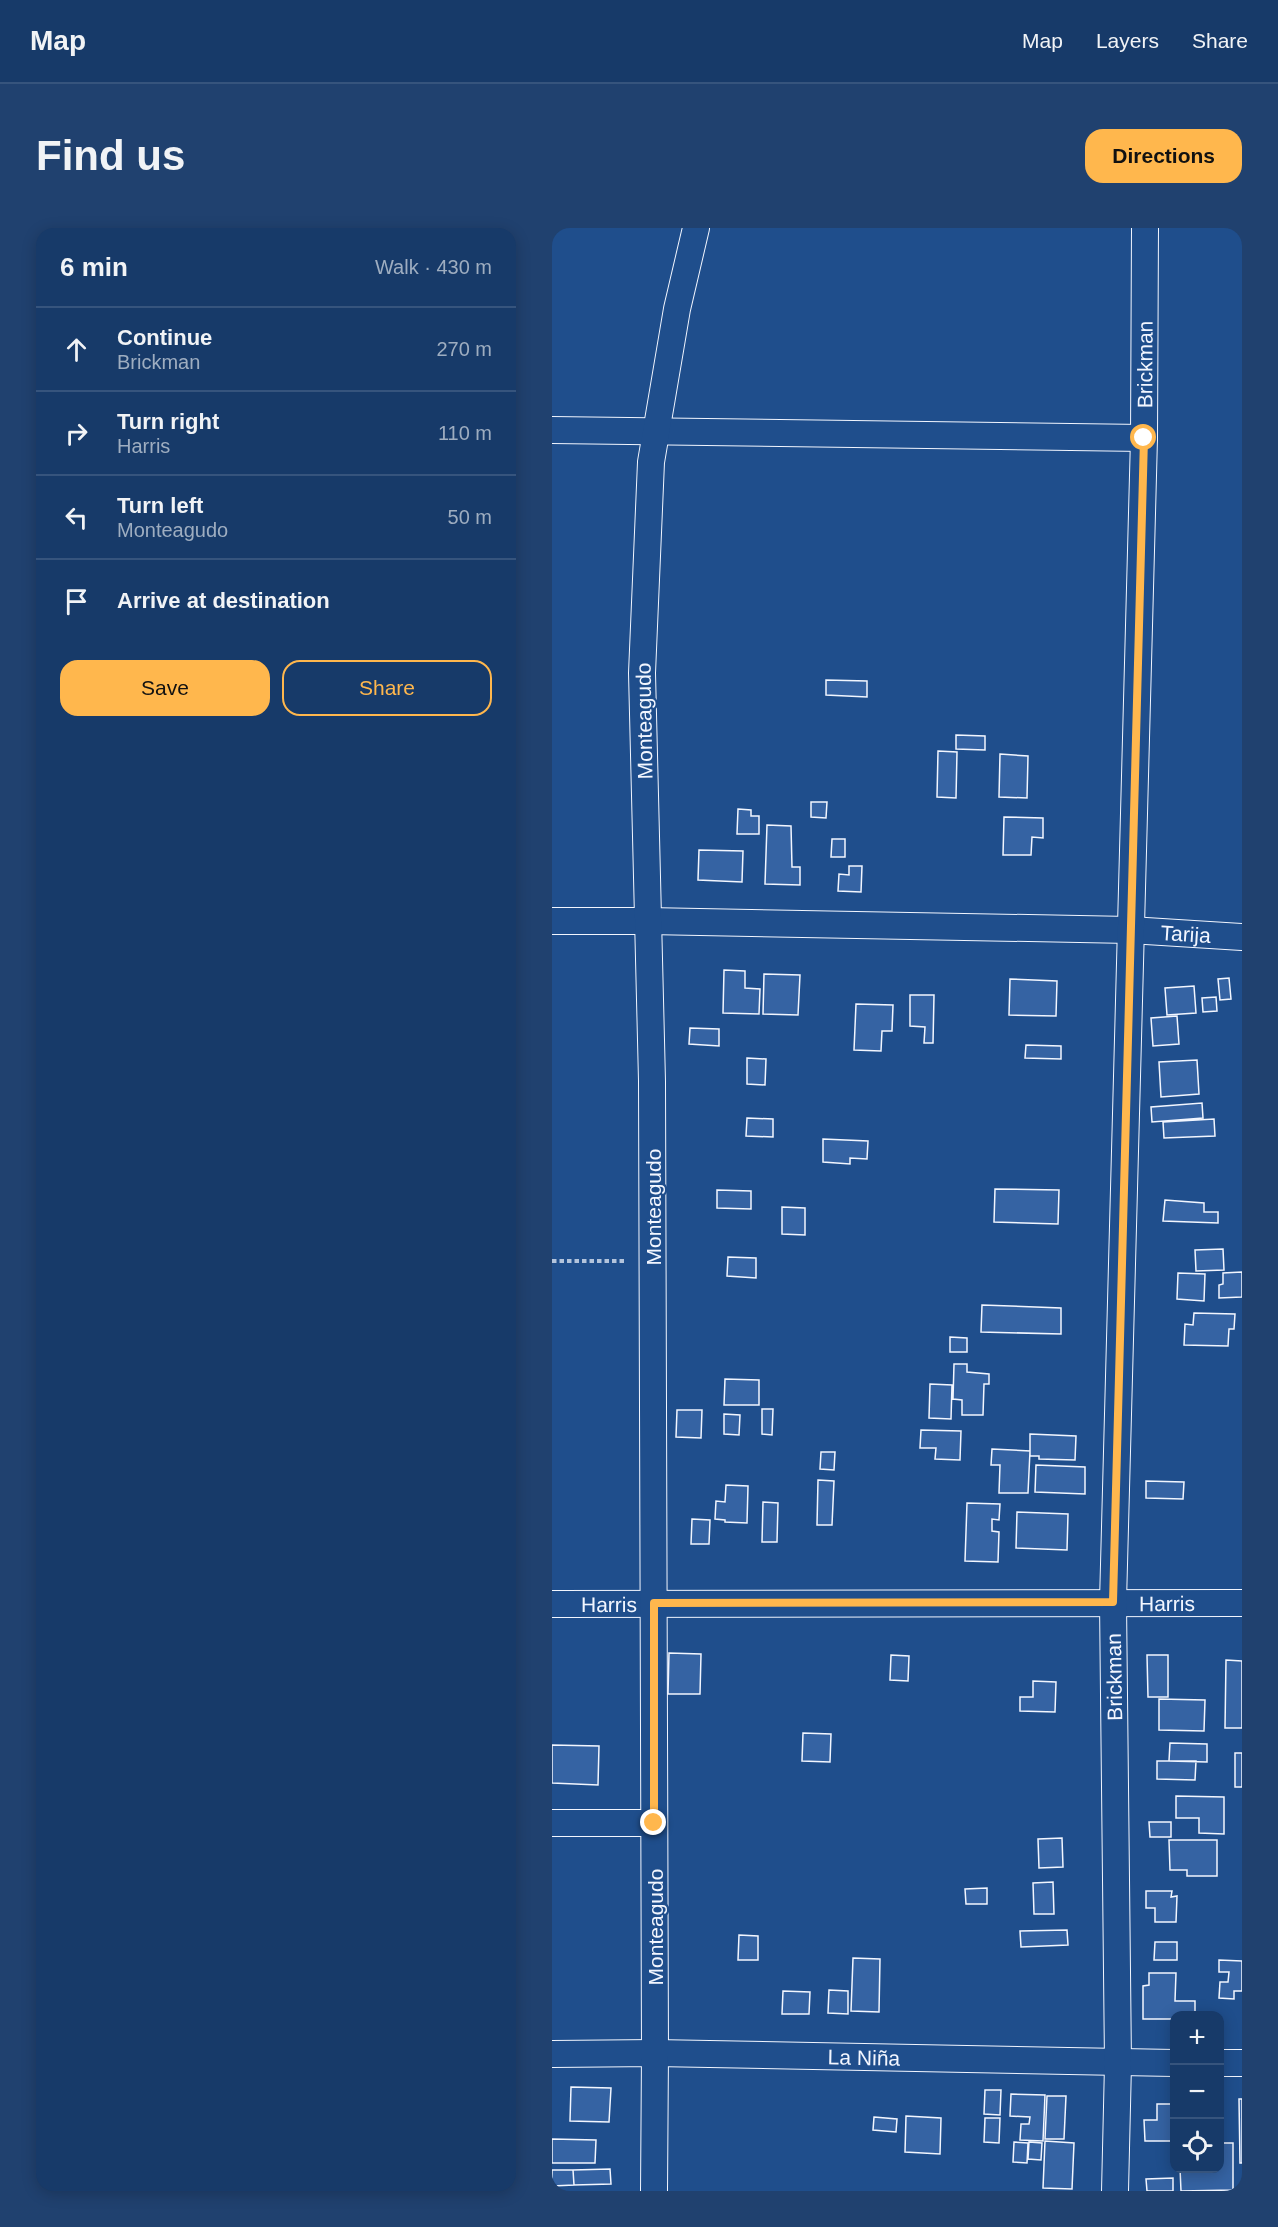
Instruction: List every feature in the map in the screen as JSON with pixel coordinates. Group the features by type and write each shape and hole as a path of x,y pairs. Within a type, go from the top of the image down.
{"street":[{"name":"Monteagudo","path":"654,2191 656,2053 652,1081 642,673 651,462 677,309 696,228"},
{"name":"Brickman","path":"1115,2191 1118,2064 1113,1602 1144,438 1144,228"},
{"path":"552,430 1144,438"},
{"name":"Tarija","path":"552,921 1130,930 1242,937"},
{"name":"Harris","path":"552,1604 1242,1603"},
{"path":"552,1823 654,1823"},
{"name":"La Niña","path":"552,2054 656,2053 1118,2064 1170,2063"},
{"path":"1224,2063 1242,2063"}],"path":[{"path":"552,1261 653,1261"}],"building":[{"path":"826,680 867,681 867,697 826,695"},
{"path":"956,735 985,736 985,750 956,749"},
{"path":"938,751 957,752 956,798 937,797"},
{"path":"1000,754 1028,756 1027,798 999,797"},
{"path":"811,802 827,802 826,818 811,817"},
{"path":"738,809 751,810 751,816 759,816 759,834 737,834"},
{"path":"1004,817 1043,818 1043,838 1032,837 1031,855 1003,855"},
{"path":"767,825 791,826 792,867 800,867 800,885 765,884"},
{"path":"832,839 845,839 845,857 831,857"},
{"path":"699,850 743,851 742,882 698,880"},
{"path":"849,866 862,866 861,892 838,891 839,874 849,875"},
{"path":"724,970 745,971 745,988 760,989 759,1014 723,1013"},
{"path":"764,974 800,975 798,1015 763,1014"},
{"path":"1229,978 1231,999 1220,1000 1218,979"},
{"path":"1010,979 1057,981 1056,1016 1009,1015"},
{"path":"1194,986 1196,1013 1167,1015 1165,988"},
{"path":"910,995 934,995 933,1043 924,1043 925,1027 910,1026"},
{"path":"1216,997 1217,1011 1203,1012 1202,998"},
{"path":"856,1004 893,1005 892,1031 882,1031 881,1051 854,1050"},
{"path":"1177,1016 1179,1044 1153,1046 1151,1018"},
{"path":"690,1028 719,1029 719,1046 689,1044"},
{"path":"1026,1045 1061,1046 1061,1059 1025,1058"},
{"path":"747,1058 766,1059 765,1085 747,1084"},
{"path":"1197,1060 1199,1094 1161,1097 1159,1062"},
{"path":"1202,1103 1203,1118 1152,1122 1151,1107"},
{"path":"747,1118 773,1119 773,1137 746,1136"},
{"path":"1214,1119 1215,1136 1164,1138 1163,1122"},
{"path":"823,1139 868,1141 867,1159 850,1158 850,1164 823,1162"},
{"path":"995,1189 1059,1190 1058,1224 994,1222"},
{"path":"717,1190 751,1191 751,1209 717,1208"},
{"path":"1165,1200 1204,1203 1204,1212 1218,1212 1218,1223 1163,1221"},
{"path":"782,1207 805,1208 805,1235 782,1234"},
{"path":"1223,1249 1224,1270 1196,1271 1195,1250"},
{"path":"728,1257 756,1258 756,1278 727,1276"},
{"path":"1242,1272 1242,1297 1219,1298 1219,1285 1223,1284 1223,1273"},
{"path":"1178,1273 1205,1274 1204,1301 1177,1299"},
{"path":"982,1305 1061,1308 1061,1334 981,1332"},
{"path":"1194,1313 1235,1314 1234,1329 1229,1329 1228,1346 1184,1345 1185,1324 1193,1325"},
{"path":"950,1337 967,1338 967,1352 950,1352"},
{"path":"954,1364 967,1364 967,1372 989,1374 989,1384 984,1384 983,1415 962,1415 962,1400 953,1399"},
{"path":"725,1379 759,1380 759,1405 724,1405"},
{"path":"930,1384 952,1385 951,1419 929,1418"},
{"path":"762,1409 773,1409 772,1435 762,1434"},
{"path":"677,1410 702,1410 701,1438 676,1437"},
{"path":"724,1414 740,1415 739,1435 724,1434"},
{"path":"921,1430 961,1431 960,1460 935,1459 936,1448 920,1448"},
{"path":"1030,1434 1076,1436 1075,1460 1039,1459 1039,1456 1030,1456"},
{"path":"992,1449 1030,1451 1028,1493 999,1493 1000,1465 991,1465"},
{"path":"821,1452 835,1452 834,1470 820,1469"},
{"path":"1036,1465 1085,1467 1085,1494 1035,1492"},
{"path":"818,1480 834,1481 832,1525 817,1525"},
{"path":"1146,1481 1184,1482 1183,1499 1146,1498"},
{"path":"726,1485 748,1486 747,1523 715,1519 716,1501 725,1502"},
{"path":"763,1502 778,1503 777,1542 762,1542"},
{"path":"967,1503 1000,1504 999,1520 992,1519 992,1531 999,1532 998,1562 965,1561"},
{"path":"1017,1512 1068,1514 1067,1550 1016,1548"},
{"path":"692,1519 710,1520 709,1544 691,1544"},
{"path":"669,1653 701,1654 700,1694 668,1694"},
{"path":"891,1655 909,1656 908,1681 890,1680"},
{"path":"1147,1655 1168,1655 1168,1697 1148,1697"},
{"path":"1226,1660 1242,1661 1242,1728 1225,1728"},
{"path":"1033,1681 1056,1682 1055,1712 1020,1711 1020,1697 1033,1697"},
{"path":"1159,1699 1205,1700 1204,1731 1159,1730"},
{"path":"803,1733 831,1734 830,1762 802,1761"},
{"path":"1170,1743 1207,1744 1207,1762 1169,1761"},
{"path":"552,1745 599,1746 598,1785 552,1783"},
{"path":"1235,1753 1242,1753 1242,1787 1235,1787"},
{"path":"1157,1761 1196,1761 1195,1780 1157,1779"},
{"path":"1176,1796 1224,1797 1224,1834 1199,1833 1199,1818 1176,1818"},
{"path":"1149,1822 1171,1822 1171,1837 1150,1837"},
{"path":"1062,1838 1063,1867 1039,1868 1038,1839"},
{"path":"1169,1840 1217,1840 1217,1876 1187,1876 1187,1870 1170,1870"},
{"path":"1053,1882 1054,1914 1034,1914 1033,1883"},
{"path":"987,1888 987,1904 966,1904 965,1889"},
{"path":"1146,1891 1172,1891 1171,1897 1177,1896 1176,1922 1155,1922 1155,1908 1146,1908"},
{"path":"1067,1930 1068,1945 1021,1947 1020,1931"},
{"path":"739,1935 758,1936 758,1960 738,1960"},
{"path":"1155,1942 1177,1942 1177,1960 1154,1960"},
{"path":"853,1958 880,1959 879,2012 851,2011"},
{"path":"1219,1960 1242,1961 1242,1991 1234,1991 1234,1999 1219,1998 1220,1982 1228,1982 1229,1972 1219,1972"},
{"path":"1149,1973 1176,1973 1175,2001 1195,2001 1195,2011 1170,2011 1170,2019 1143,2019 1143,1986 1149,1985"},
{"path":"829,1990 848,1991 848,2014 828,2013"},
{"path":"783,1991 810,1992 809,2014 782,2014"},
{"path":"571,2087 611,2088 609,2122 570,2121"},
{"path":"985,2090 1001,2090 1000,2115 984,2114"},
{"path":"1011,2094 1045,2095 1043,2141 1020,2140 1021,2124 1029,2124 1030,2117 1010,2116"},
{"path":"1047,2096 1066,2096 1064,2139 1045,2139"},
{"path":"1239,2099 1242,2099 1242,2163 1240,2163"},
{"path":"1157,2104 1170,2104 1170,2141 1145,2141 1144,2120 1157,2120"},
{"path":"906,2116 941,2118 940,2154 905,2152"},
{"path":"874,2117 897,2119 896,2132 873,2130"},
{"path":"985,2118 1000,2118 999,2143 984,2142"},
{"path":"552,2139 596,2140 595,2163 552,2163"},
{"path":"1045,2141 1074,2143 1072,2189 1043,2188"},
{"path":"1014,2142 1028,2143 1027,2163 1013,2162"},
{"path":"1029,2142 1042,2143 1041,2160 1028,2159"},
{"path":"1224,2143 1233,2143 1233,2190 1181,2191 1180,2173 1224,2173"},
{"path":"610,2169 611,2184 574,2185 573,2170"},
{"path":"552,2170 573,2170 574,2185 552,2186"},
{"path":"1173,2178 1173,2191 1147,2191 1146,2179"}],"route":[{"path":"654,1823 654,1603 1113,1602 1144,438"}]}
